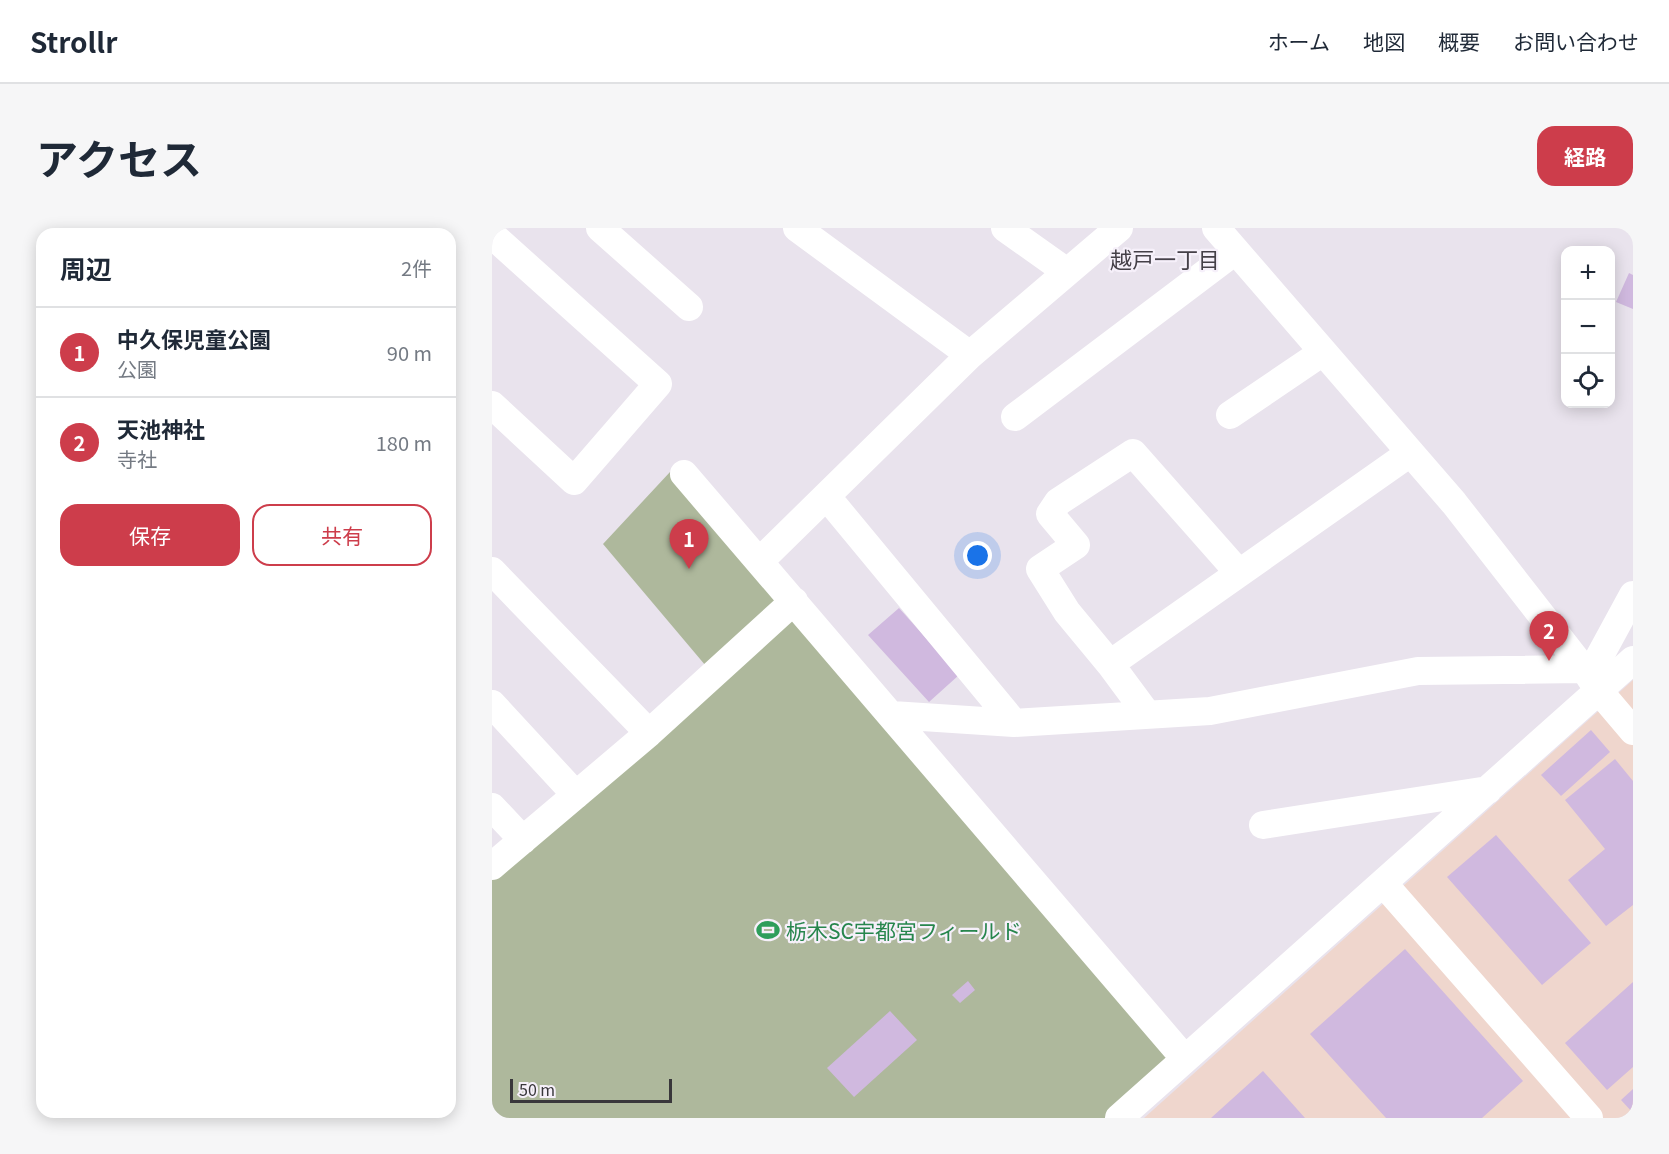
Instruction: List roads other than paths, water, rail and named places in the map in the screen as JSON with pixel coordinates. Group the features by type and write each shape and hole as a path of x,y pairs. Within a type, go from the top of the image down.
{"street":[{"path":"600,228 689,307"},
{"path":"797,228 970,355"},
{"path":"1005,228 1068,272"},
{"path":"760,561 970,355 1119,228"},
{"path":"1215,228 1454,503 1633,731"},
{"path":"492,235 658,384 574,481 492,405"},
{"path":"1015,417 1235,251"},
{"path":"1230,415 1323,352"},
{"path":"1147,714 1067,612 1040,569 1076,545 1050,514 1058,502 1133,453 1239,573"},
{"path":"1110,664 1410,453"},
{"path":"684,474 1185,1059"},
{"path":"827,497 1014,723"},
{"path":"492,571 649,733"},
{"path":"1119,1118 1488,790 1591,679 1633,595"},
{"path":"492,867 649,733 794,601"},
{"path":"892,715 1014,723 1210,711 1418,671 1591,679 1633,660"},
{"path":"492,704 576,795"},
{"path":"1263,825 1488,790"},
{"path":"492,807 523,840"},
{"path":"1383,883 1589,1118"}],"place":[{"name":"中久保児童公園","path":"689,569"},
{"name":"天池神社","path":"1549,661"},
{"name":"栃木SC宇都宮フィールド","path":"768,930"}],"district":[{"name":"越戸一丁目","path":"1165,258"}]}
